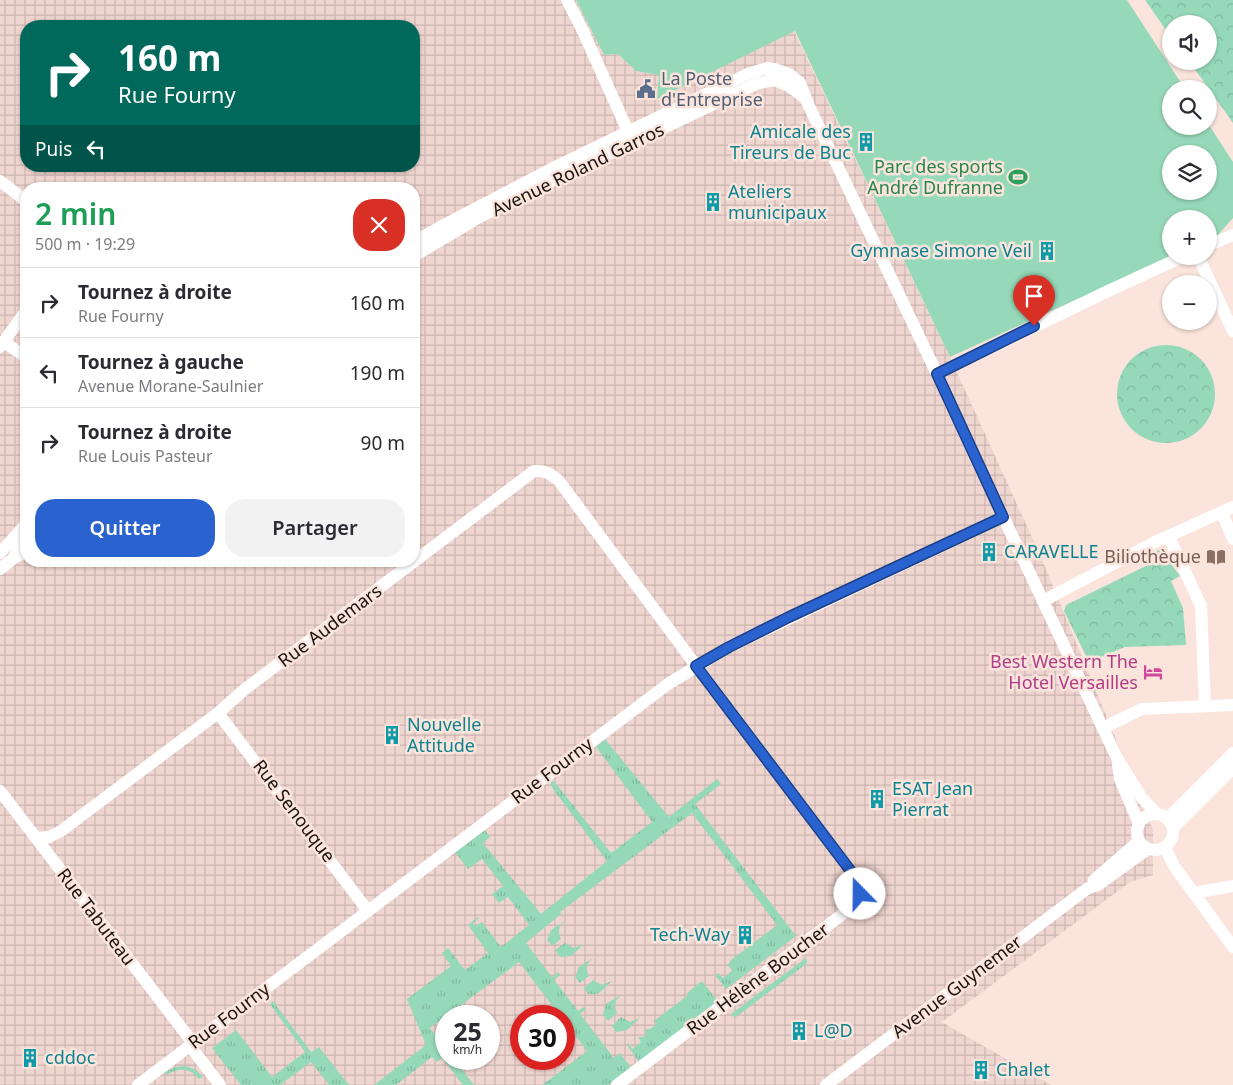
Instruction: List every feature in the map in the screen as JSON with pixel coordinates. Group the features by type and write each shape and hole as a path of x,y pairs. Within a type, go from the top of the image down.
{"street":[{"path":"567,0 582,29 630,137"},
{"path":"767,68 774,80 789,86 805,98"},
{"path":"767,68 774,68 794,77 800,83 805,98 1117,758 1141,798 1165,820 1172,838 1165,847 1154,850 1144,845 1137,835 1139,824 1120,780 1117,758"},
{"name":"Avenue Roland Garros","path":"420,253 492,211 748,74 767,68"},
{"name":"Avenue Roland Garros","path":"420,239 554,168 756,84 774,80"},
{"path":"0,181 20,196"},
{"path":"1217,241 1233,229"},
{"path":"1217,241 1233,235"},
{"path":"937,374 1164,265"},
{"path":"1202,265 1233,331"},
{"path":"20,319 2,344 20,354"},
{"name":"Rue Audemars","path":"420,557 534,471 541,470 559,481 696,666"},
{"path":"1043,600 1153,543 1227,510 1233,539"},
{"name":"Rue Fourny","path":"138,1085 660,689 729,647 1003,517"},
{"path":"0,553 20,531"},
{"path":"1168,537 1201,606 1205,706"},
{"path":"0,569 20,556"},
{"name":"Rue Audemars","path":"36,838 48,837 61,831 407,567"},
{"name":"Rue Hélène Boucher","path":"617,1085 848,910 860,896 860,887 853,874 696,666"},
{"path":"1103,728 1142,709 1233,706"},
{"name":"Rue Senouque","path":"218,713 368,911"},
{"path":"1165,820 1233,753"},
{"path":"1139,824 1146,817 1165,820 1233,768"},
{"name":"Rue Tabuteau","path":"0,791 191,1045"},
{"name":"Avenue Guynemer","path":"826,1085 1088,888 1094,879 1144,845"},
{"path":"1165,847 1174,866 1233,947"},
{"path":"1194,893 1233,886"},
{"path":"191,1045 220,1085"}],"shaded area":[{"path":"0,0 576,0 604,55 618,54 636,71 659,74 657,98 794,31 950,357 1041,557 1153,830 1153,875 1130,882 942,1022 1051,1085 0,1085"}],"green space":[{"name":"Parc des sports André Dufranne","path":"576,0 1127,0 1162,54 1162,70 1173,70 1179,80 1162,80 1162,135 1215,135 1233,162 1233,218 1217,236 1217,210 1162,210 1162,261 950,357 795,31 657,99 659,75 636,71 618,54 604,55"},
{"path":"1145,0 1233,0 1233,123 1217,100 1217,80 1202,80 1195,70 1217,70 1217,15 1162,15 1162,24"},
{"path":"1166,345 1185,349 1201,359 1211,375 1215,394 1211,413 1201,429 1185,439 1166,443 1147,439 1131,429 1121,413 1117,394 1121,375 1131,359 1147,349"},
{"path":"1159,550 1170,555 1168,560 1180,576 1171,581 1183,608 1186,645 1125,647 1089,662 1064,611 1066,605 1152,563 1150,554"},
{"path":"605,739 669,817 717,779 721,784 695,804 796,936 726,989 715,975 718,973 723,978 732,971 728,965 731,960 777,925 692,813 560,912 561,914 526,943 552,977 558,972 560,975 554,980 573,1005 552,1005 519,962 461,1005 435,1005 435,1024 430,1028 435,1035 435,1060 432,1057 396,1085 374,1085 426,1045 407,999 451,966 442,953 448,948 465,970 488,953 468,925 478,917 473,923 475,926 482,922 501,947 529,925 508,897 499,903 492,894 503,886 482,859 468,869 455,852 485,830 490,837 483,843 541,914 607,861 550,783 553,781 558,786 611,853 652,822 596,747"},
{"path":"566,920 559,928 561,939 552,946 547,940 551,930"},
{"path":"565,943 574,948 584,944 571,956 560,957 555,950"},
{"path":"594,957 587,965 589,976 580,983 575,977 579,967"},
{"path":"804,958 807,960 806,964 736,1017 732,1016 731,1014"},
{"path":"593,980 602,985 612,981 598,994 588,994 584,988"},
{"path":"702,981 716,999 716,1003 639,1062 627,1045 628,1043 632,1049 641,1042 638,1037 645,1037 646,1029 650,1029 657,1024 654,1021 688,995 687,993"},
{"path":"622,994 615,1003 617,1013 608,1021 603,1015 606,1004"},
{"path":"273,1001 311,1052 319,1047 349,1085 329,1085 311,1062 280,1085 241,1085 212,1048 236,1030 272,1077 305,1052 270,1004"},
{"path":"575,1007 578,1011 584,1007 586,1009 580,1014 614,1058 620,1053 631,1068 609,1085 542,1085 562,1070 575,1070 575,1060 587,1051 575,1035"},
{"path":"621,1017 630,1022 640,1018 627,1030 616,1032 612,1026"},
{"path":"186,1066 196,1070 203,1077 199,1079 196,1075 184,1070 167,1075 165,1072 175,1067"},
{"path":"451,1070 462,1070 474,1085 463,1085"}],"place":[{"name":"La Poste d'Entreprise","path":"646,89"},
{"name":"Amicale des Tireurs de Buc","path":"866,142"},
{"name":"Parc des sports André Dufranne","path":"1018,177"},
{"name":"Ateliers municipaux","path":"713,202"},
{"name":"Gymnase Simone Veil","path":"1047,251"},
{"name":"CARAVELLE","path":"989,552"},
{"name":"Biliothèque","path":"1216,557"},
{"name":"Best Western The Hotel Versailles","path":"1153,672"},
{"name":"Nouvelle Attitude","path":"392,735"},
{"name":"ESAT Jean Pierrat","path":"877,799"},
{"name":"Tech-Way","path":"745,935"},
{"name":"L@D","path":"799,1031"},
{"name":"cddoc","path":"30,1058"},
{"name":"Chalet","path":"981,1070"}],"route":[{"path":"860,894 859,884 853,874 696,666 789,617 1003,517 937,374 1034,326"}]}
